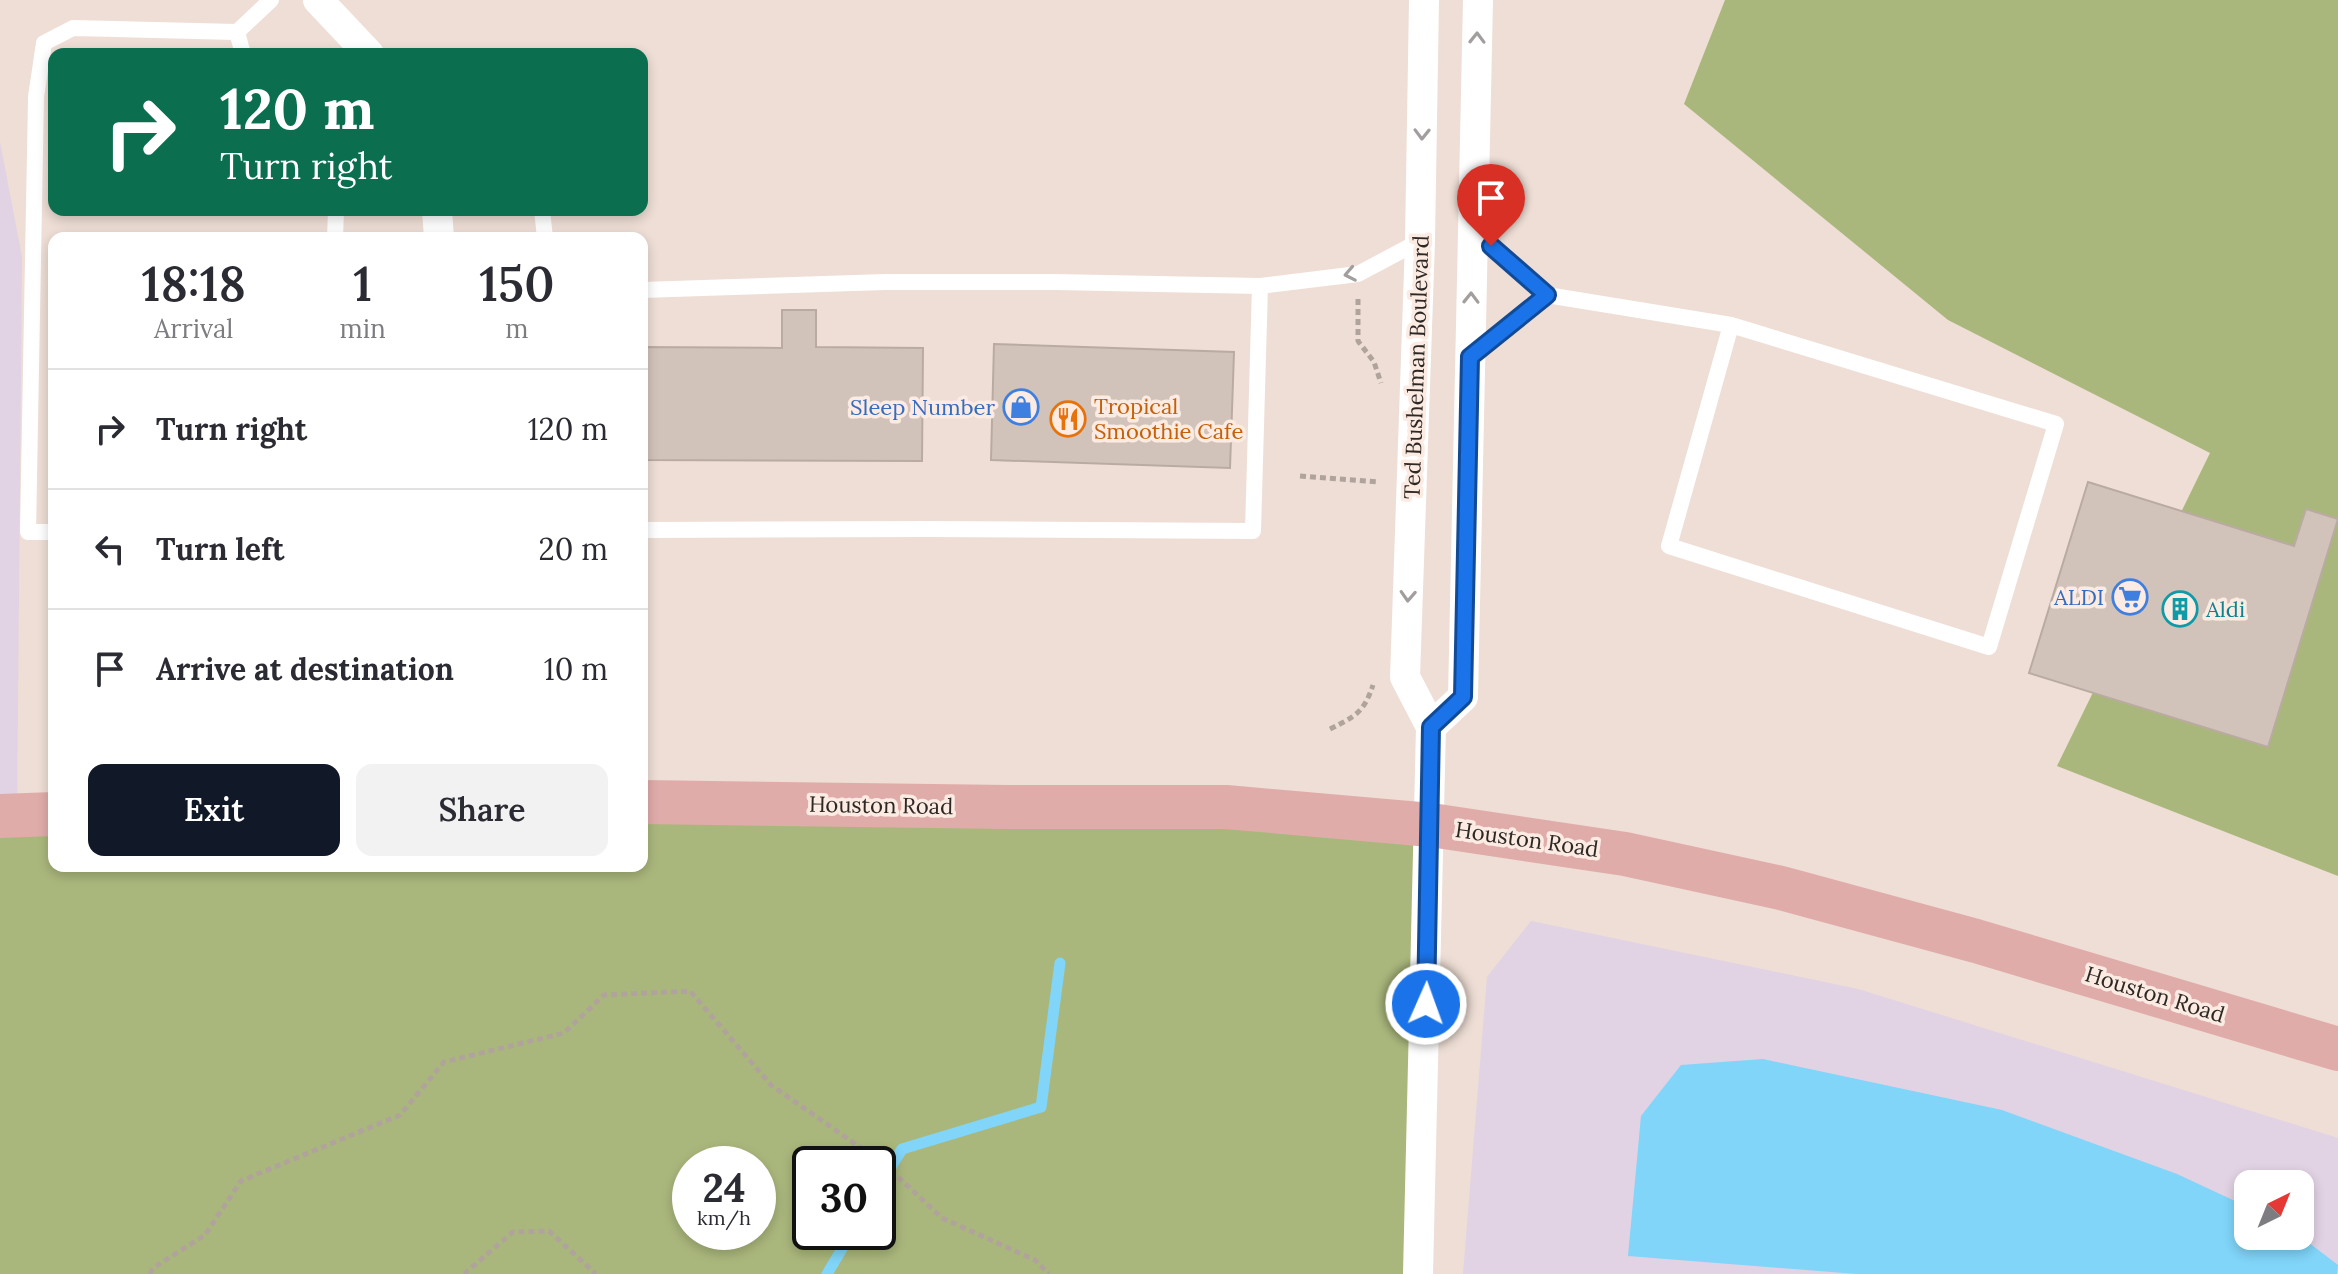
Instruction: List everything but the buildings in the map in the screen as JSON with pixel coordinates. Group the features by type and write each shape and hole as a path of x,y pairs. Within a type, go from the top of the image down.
{"main road":[{"name":"Houston Road","path":"648,802 1226,807 1431,825 1625,854 1781,888 1976,941 2338,1049"},
{"path":"0,816 48,814"}],"street":[{"path":"318,0 363,48"},
{"name":"Ted Bushelman Boulevard","path":"1418,1274 1431,727 1405,677 1420,241 1424,0"},
{"path":"1431,727 1463,697 1478,0"}],"lane":[{"path":"48,532 28,532 36,97 44,43 73,28 237,32 271,0"},
{"path":"237,32 241,48"},
{"path":"1473,230 1547,295 1731,325 2056,424 1989,647 1669,546 1731,325"},
{"path":"648,290 885,282 1260,286 1358,274 1420,241"},
{"path":"648,530 1253,531 1260,286"},
{"path":"1470,357 1547,295"}],"path":[{"path":"1300,476 1379,482"},
{"path":"150,1274 153,1268 205,1235 241,1181 400,1115 444,1062 564,1033 604,995 690,991 771,1085 884,1164 942,1218 1035,1260 1049,1274"},
{"path":"464,1274 513,1232 549,1231 596,1274"}],"shaded area":[{"path":"0,142 22,257 17,816 0,816"},
{"path":"1531,921 1858,989 2338,1138 2338,1274 1463,1274 1487,977"}],"green space":[{"path":"1725,0 2338,0 2338,876 2057,766 2210,453 1948,320 1684,104"},
{"path":"648,802 1431,825 1418,1274 0,1274 0,816 48,814 48,872 648,872"}],"water":[{"path":"1763,1059 2002,1110 2177,1174 2234,1200 2234,1250 2314,1250 2314,1247 2338,1265 2337,1274 1857,1274 1628,1256 1641,1116 1681,1065"}],"waterway":[{"path":"896,1159 902,1149 1041,1107 1060,963"},
{"path":"827,1274 841,1250"}],"place":[{"name":"Sleep Number","path":"1021,407"},
{"name":"Tropical Smoothie Cafe","path":"1068,419"},
{"name":"ALDI","path":"2130,597"},
{"name":"Aldi","path":"2180,609"}],"route":[{"path":"1426,1004 1431,727 1463,697 1470,357 1547,295 1491,246"}]}
